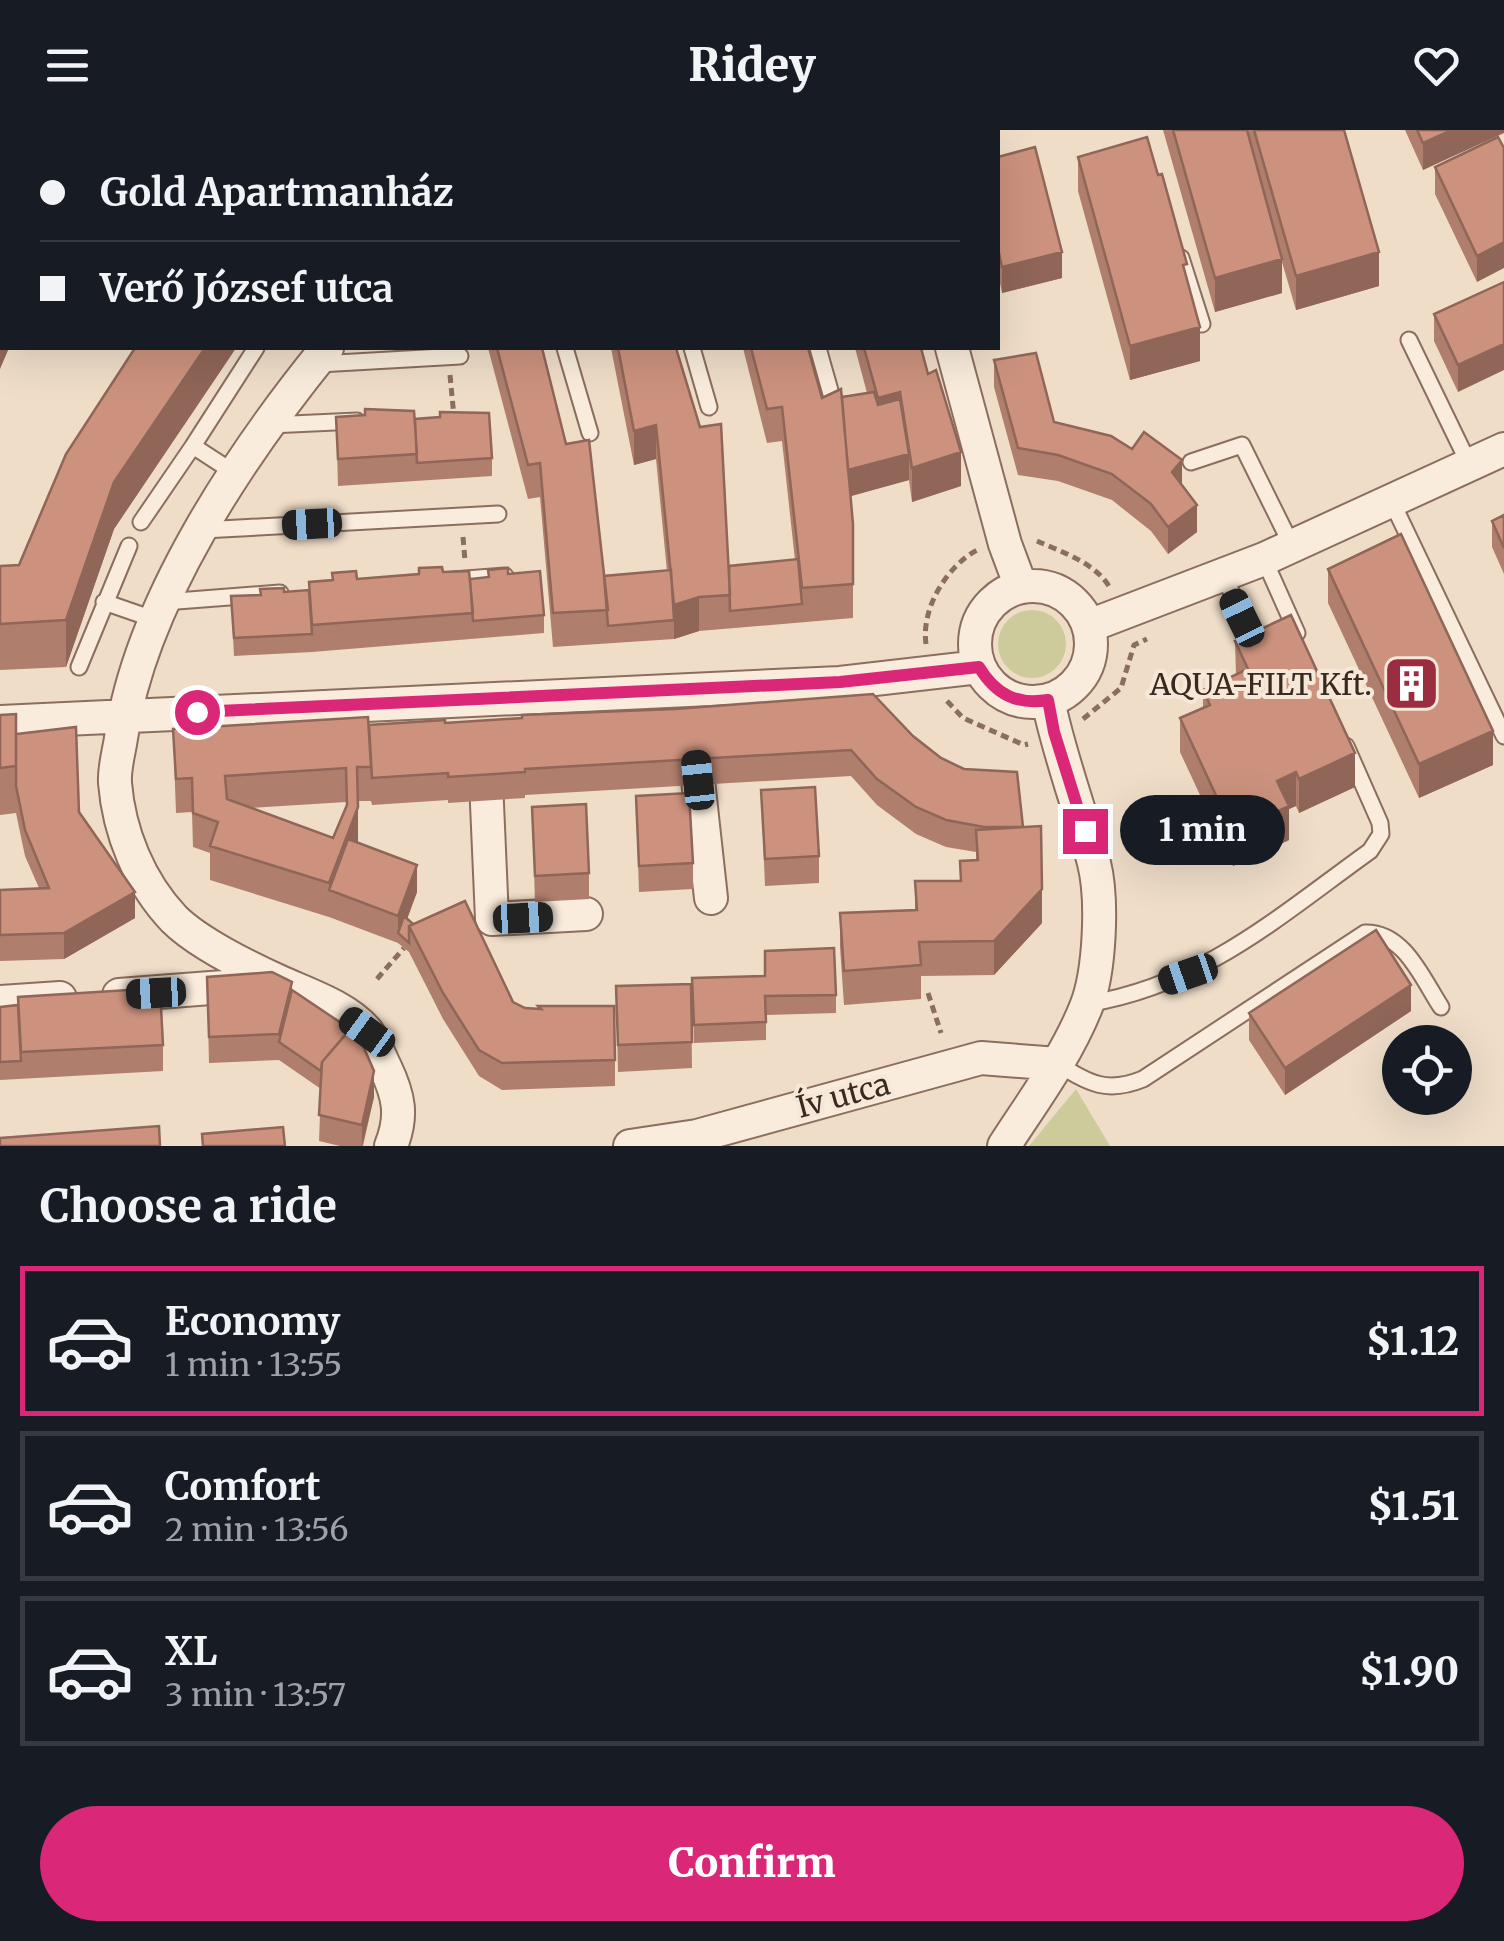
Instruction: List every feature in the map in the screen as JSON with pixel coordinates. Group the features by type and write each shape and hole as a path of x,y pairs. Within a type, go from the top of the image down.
{"street":[{"path":"953,350 1005,544 1021,586"},
{"path":"321,356 236,474 160,611 144,646 124,715 115,779 124,838 150,887 176,920 277,980 321,998 367,1032 398,1100 395,1145"},
{"path":"1088,626 1278,553 1504,448"},
{"path":"1021,586 1055,590 1081,611 1088,626 1088,663 1079,680 1066,692 1048,700 1015,700 1000,693 979,667 974,650 981,617 1004,592 1021,586"},
{"path":"0,722 840,682 979,667"},
{"path":"688,689 711,898"},
{"path":"482,699 492,919 586,914"},
{"path":"1004,1146 1058,1064 1088,1004 1100,931 1095,868 1048,700"},
{"path":"0,1002 234,988 277,980"},
{"name":"Ív utca","path":"630,1146 696,1136 981,1058 1058,1064"}],"lane":[{"path":"1174,236 1202,324"},
{"path":"1408,340 1470,466"},
{"path":"141,522 255,350"},
{"path":"566,350 590,434"},
{"path":"693,350 709,407"},
{"path":"819,350 832,394"},
{"path":"321,356 454,356"},
{"path":"270,426 366,421"},
{"path":"1191,462 1242,445 1278,553 1303,646"},
{"path":"193,446 236,474"},
{"path":"1392,502 1504,736"},
{"path":"202,530 498,514"},
{"path":"78,667 129,546"},
{"path":"428,582 509,576"},
{"path":"1224,576 1252,638"},
{"path":"104,602 160,611 295,592"},
{"path":"1088,1004 1119,998 1188,974 1220,958 1370,851 1381,834 1380,823 1342,735"},
{"path":"1058,1064 1106,1088 1143,1079 1365,932 1379,932 1400,946 1440,1008"}],"path":[{"path":"454,356 454,417"},
{"path":"462,516 466,579"},
{"path":"1031,539 1074,557 1104,578 1112,590"},
{"path":"927,648 924,638 928,605 957,566 973,551 985,548"},
{"path":"940,693 963,718 1024,745 1031,742"},
{"path":"377,978 404,948"},
{"path":"928,993 941,1034"}],"shaded area":[{"path":"1032,610 1056,620 1066,644 1056,668 1032,678 1008,668 998,644 1008,620"},
{"path":"1076,1089 1110,1146 1029,1146"}],"building":[{"path":"1173,130 1247,130 1282,259 1215,278"},
{"path":"1254,130 1344,130 1379,252 1296,276"},
{"path":"1417,130 1452,130 1423,143"},
{"path":"1147,137 1158,175 1162,174 1200,327 1130,346 1078,157"},
{"path":"1498,137 1504,148 1504,242 1477,256 1435,167"},
{"path":"1035,147 1062,252 1002,267 1000,156"},
{"path":"1504,282 1504,344 1458,365 1434,314"},
{"path":"134,350 204,350 114,482 66,620 0,624 0,566 19,565 66,454"},
{"path":"498,350 542,350 566,444 589,440 608,610 553,613 540,463 528,465"},
{"path":"618,350 677,350 700,427 721,424 730,595 699,597 674,605 656,425 634,431"},
{"path":"752,350 809,350 822,398 841,389 853,524 853,584 802,588 782,407 767,409"},
{"path":"865,350 922,350 928,374 936,370 961,452 912,468 900,392 878,398"},
{"path":"1036,353 1054,422 1111,436 1132,449 1144,432 1182,460 1172,472 1197,505 1168,527 1151,504 1112,474 1058,455 1018,448 994,360"},
{"path":"874,392 878,405 900,399 909,454 848,470 842,397"},
{"path":"365,409 414,411 417,454 338,459 336,417 365,415"},
{"path":"440,412 489,413 492,458 417,463 415,419 440,417"},
{"path":"1504,515 1504,548 1492,521"},
{"name":"AQUA-FILT Kft.","path":"1401,534 1493,731 1419,764 1328,569"},
{"path":"798,559 802,604 730,611 729,566"},
{"path":"442,567 443,572 469,571 473,613 312,625 309,582 333,580 332,573 356,571 357,579 419,574 419,568"},
{"path":"508,568 508,574 540,571 544,615 473,621 470,579 489,577 488,570"},
{"path":"671,570 674,620 608,626 604,576"},
{"path":"284,588 284,592 309,590 312,634 234,638 231,596 261,595 260,589"},
{"path":"1291,615 1355,753 1299,779 1296,772 1277,781 1289,806 1233,832 1180,718 1210,705 1203,690 1248,669 1235,641"},
{"path":"873,694 913,736 941,758 964,769 1017,772 1023,827 984,827 946,820 916,807 877,779 851,750 448,777 448,773 372,778 369,725"},
{"path":"16,714 16,766 0,768 0,715"},
{"path":"368,717 371,767 357,767 358,807 329,883 210,846 218,822 193,813 192,778 176,779 173,729","holes":["346,768 347,805 333,838 227,799 225,776"]},
{"path":"76,727 79,812 135,892 64,933 0,935 0,890 49,888 25,830 16,786 16,734"},
{"path":"815,787 819,856 765,859 761,790"},
{"path":"689,793 693,863 639,866 636,796"},
{"path":"586,804 589,873 535,876 532,807"},
{"path":"1041,826 1042,889 994,941 919,942 921,965 844,971 840,913 917,910 915,881 961,881 960,861 978,860 976,830"},
{"path":"348,839 417,865 398,916 329,890"},
{"path":"465,901 513,1002 541,1009 538,1006 614,1006 615,1060 502,1063 479,1050 443,993 409,926"},
{"path":"404,916 413,924 409,926 409,943 398,933"},
{"path":"1376,930 1411,985 1285,1068 1249,1013"},
{"path":"834,948 836,995 765,996 766,1022 694,1025 692,978 765,976 765,951"},
{"path":"272,972 292,982 279,1034 209,1037 207,977"},
{"path":"691,984 692,1042 618,1045 616,986"},
{"path":"160,988 163,1045 21,1052 18,997"},
{"path":"292,990 350,1029 322,1062 321,1071 279,1042"},
{"path":"18,1005 21,1061 0,1062 0,1007"},
{"path":"354,1025 374,1071 362,1125 319,1115 322,1062"},
{"path":"159,1126 160,1146 0,1146 0,1138"},
{"path":"283,1127 285,1146 203,1146 202,1134"}],"place":[{"name":"AQUA-FILT Kft.","path":"1411,684"}],"route":[{"path":"197,712 840,682 979,667 1000,693 1015,700 1048,700 1085,831"}]}
